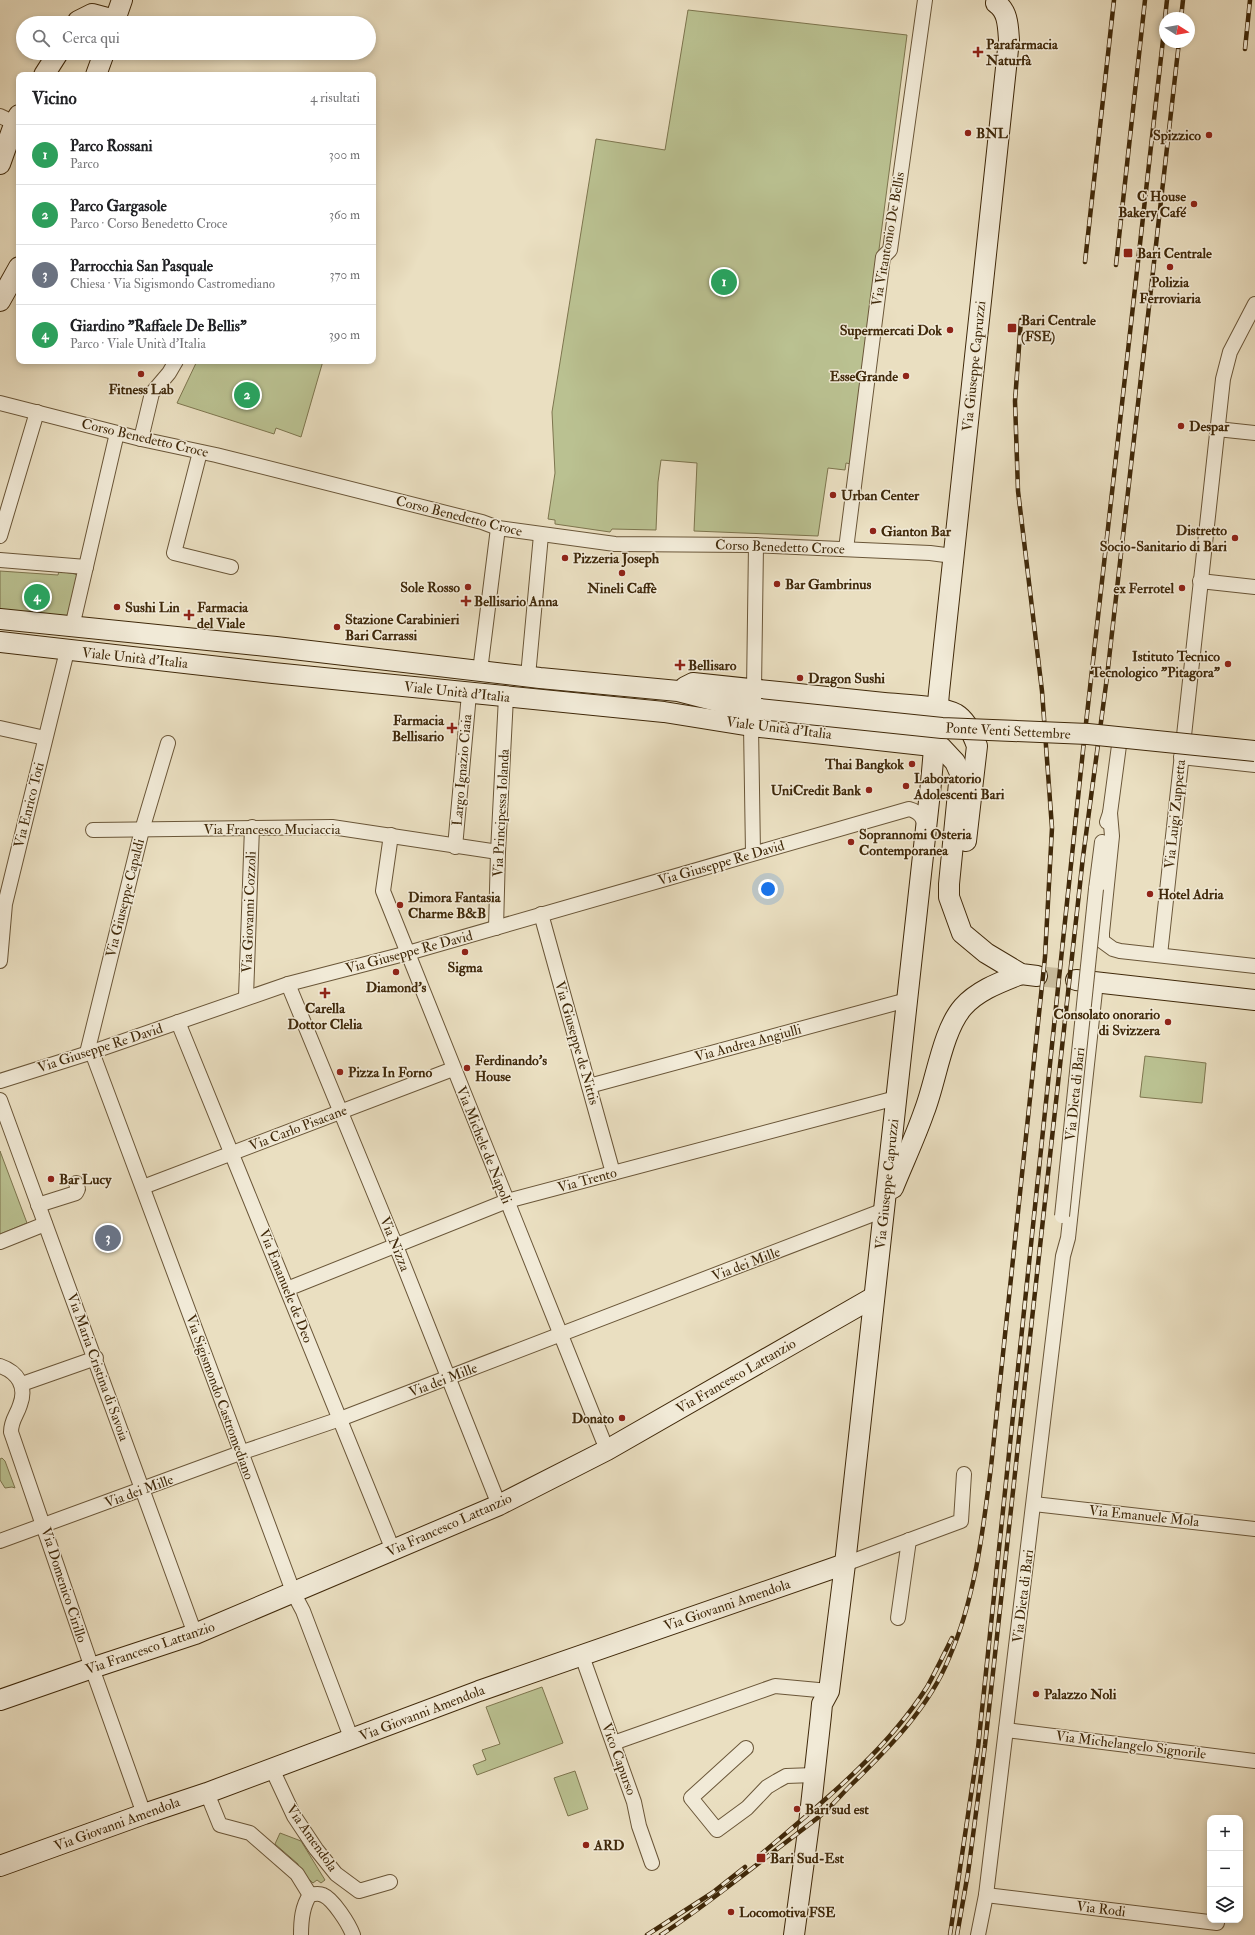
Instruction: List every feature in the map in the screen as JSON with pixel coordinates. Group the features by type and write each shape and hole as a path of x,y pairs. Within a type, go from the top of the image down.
{"main road":[{"path":"80,16 89,0"},
{"path":"116,16 122,0"},
{"name":"Via Giuseppe Capruzzi","path":"829,1691 845,1564 926,829 938,746 937,709 1008,46 1008,22 1003,10 1003,1"},
{"path":"88,16 92,14 100,16"},
{"path":"46,72 54,60"},
{"path":"97,72 101,60"},
{"path":"0,164 13,119"},
{"path":"0,301 16,272"},
{"name":"Viale Unità d'Italia","path":"0,619 678,691 721,702 756,718"},
{"path":"183,663 180,650 186,638"},
{"name":"Viale Unità d'Italia","path":"0,642 469,694 664,712 756,718 938,746"},
{"path":"372,684 377,670 375,658"},
{"name":"Viale Unità d'Italia","path":"678,691 693,683 948,710 957,715 973,734 977,746 977,756 960,894 954,906"},
{"name":"Ponte Venti Settembre","path":"756,718 1088,734 1255,751"},
{"path":"884,1210 924,1111 954,1021 964,1006 977,995 998,983 1029,975 986,953 962,933 954,906 949,897 960,773 955,762 938,746"},
{"path":"1076,980 1255,1000"},
{"name":"Via Francesco Lattanzio","path":"0,1700 195,1634 294,1594 499,1505 607,1450 874,1297"},
{"name":"Via Giovanni Amendola","path":"0,1866 207,1793 352,1740 479,1691 845,1564"},
{"path":"794,1935 822,1704 829,1691"},
{"path":"806,1935 833,1717 833,1706 829,1691"}],"street":[{"name":"Via Vitantonio De Bellis","path":"846,549 883,257 890,250 925,0"},
{"name":"Via Luigi Zuppetta","path":"1160,955 1181,751 1223,379 1230,352 1255,304"},
{"path":"141,439 152,393 169,373 174,364"},
{"name":"Corso Benedetto Croce","path":"0,403 141,439 372,494 482,522 498,528 615,544 756,545 930,553 953,556"},
{"path":"0,536 37,412"},
{"path":"1217,429 1255,433"},
{"path":"72,627 117,433"},
{"path":"200,452 174,554 231,567"},
{"path":"480,671 498,528"},
{"path":"528,676 538,534"},
{"path":"754,689 756,545"},
{"path":"0,560 86,567"},
{"path":"1200,581 1255,587"},
{"name":"Via Enrico Toti","path":"0,960 3,904 67,650"},
{"name":"Largo Ignazio Ciaia","path":"455,847 469,694"},
{"name":"Via Principessa Iolanda","path":"496,928 498,852 506,697"},
{"path":"753,853 756,718"},
{"path":"0,728 45,738"},
{"name":"Via Dieta di Bari","path":"1063,1256 1060,1243 1062,1216 1096,889 1103,836 1110,813 1120,738 1181,751"},
{"name":"Via Giuseppe Capaldi","path":"90,1052 142,830 168,743"},
{"path":"1181,751 1255,764"},
{"name":"Via Giuseppe Re David","path":"0,1081 90,1052 246,997 288,984 408,953 909,809 918,812 923,818 926,829"},
{"name":"Via Dieta di Bari","path":"1110,813 1112,836 1102,941 1113,949 1120,951 1160,955"},
{"name":"Via Giovanni Cozzoli","path":"246,997 252,827"},
{"name":"Via Francesco Muciaccia","path":"93,830 332,827 391,835 455,847 498,852"},
{"name":"Via Michele de Napoli","path":"391,835 383,891 453,1069 607,1450"},
{"name":"Via Giuseppe de Nittis","path":"541,914 613,1173"},
{"path":"1160,955 1255,966"},
{"name":"Via Dieta di Bari","path":"978,1935 986,1895 1063,1256 1068,1238 1096,982"},
{"name":"Via Nizza","path":"288,984 396,1246 499,1505"},
{"name":"Via Andrea Angiulli","path":"589,1086 907,1000"},
{"name":"Via Emanuele de Deo","path":"178,1022 393,1550"},
{"name":"Via Sigismondo Castromediano","path":"90,1052 143,1187 240,1453 294,1594 303,1611 352,1740"},
{"name":"Via Carlo Pisacane","path":"143,1187 453,1069"},
{"name":"Via Trento","path":"287,1289 507,1201 896,1098"},
{"name":"Via Maria Cristina di Savoia","path":"0,1100 96,1358 195,1634"},
{"path":"38,1205 76,1193 78,1189 76,1183"},
{"name":"Via dei Mille","path":"0,1541 143,1490 240,1453 340,1419 884,1210"},
{"path":"0,1242 45,1224"},
{"path":"0,1366 15,1374 22,1384 96,1358"},
{"name":"Via Domenico Cirillo","path":"22,1384 23,1395 20,1406 11,1424 11,1432 144,1814"},
{"path":"845,1564 961,1521 964,1474"},
{"name":"Via Emanuele Mola","path":"1034,1504 1255,1529"},
{"path":"898,1618 908,1540"},
{"name":"Vico Capurso","path":"582,1656 634,1802 639,1826 652,1863"},
{"path":"614,1745 619,1741 775,1686 829,1691"},
{"name":"Via Michelangelo Signorile","path":"1006,1730 1255,1761"},
{"path":"746,1748 691,1798 717,1830 747,1808 767,1787 777,1780 786,1776 814,1775"},
{"name":"Via Amendola","path":"272,1769 294,1816 336,1874 359,1891 390,1882"},
{"path":"207,1793 220,1825 250,1833 296,1874 310,1895"},
{"path":"301,1935 303,1911 306,1900 310,1895"},
{"path":"310,1895 323,1895 330,1900 350,1927 353,1935"},
{"name":"Via Rodi","path":"986,1895 1207,1922"}],"green space":[{"path":"688,10 907,35 851,464 846,463 845,470 828,468 818,536 694,531 697,463 661,460 658,482 656,530 612,529 610,532 555,524 555,520 548,519 555,473 552,412 596,139 665,150"},
{"path":"196,364 322,364 301,437 276,428 274,434 177,403"},
{"path":"0,571 58,575 59,571 75,574 77,576 70,613 66,617 0,612"},
{"path":"1145,1056 1206,1063 1202,1103 1140,1097"},
{"path":"0,1151 27,1223 0,1234"},
{"path":"2,1458 5,1461 15,1488 5,1488 0,1480 0,1459"},
{"path":"542,1687 563,1743 477,1775 473,1765 486,1760 482,1750 500,1744 486,1707"},
{"path":"575,1771 588,1809 568,1816 554,1778"},
{"path":"280,1833 301,1841 325,1880 321,1883 317,1880 313,1883 298,1869 298,1864 275,1844"}],"tunnel":[{"path":"1037,976 1076,980"}],"railway":[{"path":"1085,262 1114,0"},
{"path":"1116,265 1145,0"},
{"path":"1166,12 1167,0"},
{"path":"1182,12 1183,0"},
{"path":"1245,49 1250,0"},
{"path":"950,1935 978,1748 1084,741 1162,48"},
{"path":"957,1935 968,1873 985,1745 1083,857 1107,677 1178,48"},
{"path":"661,1935 712,1899 820,1816 893,1742 919,1711 941,1676 958,1635 972,1589 985,1516 991,1467 1045,957 1052,828 1042,691 1018,491 1015,401 1021,320"},
{"path":"759,1856 805,1818 849,1778 891,1734 927,1687 952,1638"},
{"path":"647,1935 712,1893 745,1867"}],"place":[{"name":"Parafarmacia Naturfà","path":"978,52"},
{"name":"BNL","path":"968,133"},
{"name":"Spizzico","path":"1209,135"},
{"name":"C House Bakery Café","path":"1194,204"},
{"name":"Bari Centrale","path":"1128,253"},
{"name":"Polizia Ferroviaria","path":"1170,267"},
{"name":"Parco Rossani","path":"724,282"},
{"name":"Bari Centrale (FSE)","path":"1012,328"},
{"name":"Supermercati Dok","path":"950,330"},
{"name":"Fitness Lab","path":"141,374"},
{"name":"EsseGrande","path":"906,376"},
{"name":"Parco Gargasole","path":"247,395"},
{"name":"Despar","path":"1181,426"},
{"name":"Urban Center","path":"833,495"},
{"name":"Gianton Bar","path":"873,531"},
{"name":"Distretto Socio-Sanitario di Bari","path":"1235,538"},
{"name":"Pizzeria Joseph","path":"565,558"},
{"name":"Nineli Caffè","path":"622,573"},
{"name":"Bar Gambrinus","path":"777,584"},
{"name":"Sole Rosso","path":"468,587"},
{"name":"ex Ferrotel","path":"1182,588"},
{"name":"Giardino \"Raffaele De Bellis\"","path":"37,597"},
{"name":"Bellisario Anna","path":"466,601"},
{"name":"Sushi Lin","path":"117,607"},
{"name":"Farmacia del Viale","path":"189,615"},
{"name":"Stazione Carabinieri Bari Carrassi","path":"337,627"},
{"name":"Istituto Tecnico Tecnologico \"Pitagora\"","path":"1228,664"},
{"name":"Bellisaro","path":"680,665"},
{"name":"Dragon Sushi","path":"800,678"},
{"name":"Farmacia Bellisario","path":"452,728"},
{"name":"Thai Bangkok","path":"912,764"},
{"name":"Laboratorio Adolescenti Bari","path":"906,786"},
{"name":"UniCredit Bank","path":"869,790"},
{"name":"Soprannomi Osteria Contemporanea","path":"851,842"},
{"name":"Hotel Adria","path":"1150,894"},
{"name":"Dimora Fantasia Charme B&B","path":"400,905"},
{"name":"Sigma","path":"465,952"},
{"name":"Diamond's","path":"396,972"},
{"name":"Carella Dottor Clelia","path":"325,993"},
{"name":"Consolato onorario di Svizzera","path":"1168,1022"},
{"name":"Ferdinando's House","path":"467,1068"},
{"name":"Pizza In Forno","path":"340,1072"},
{"name":"Bar Lucy","path":"51,1179"},
{"name":"Parrocchia San Pasquale","path":"108,1238"},
{"name":"Donato","path":"622,1418"},
{"name":"Palazzo Noli","path":"1036,1694"},
{"name":"Bari sud est","path":"797,1809"},
{"name":"ARD","path":"586,1845"},
{"name":"Bari Sud-Est","path":"761,1858"},
{"name":"Locomotiva FSE","path":"731,1912"}]}
